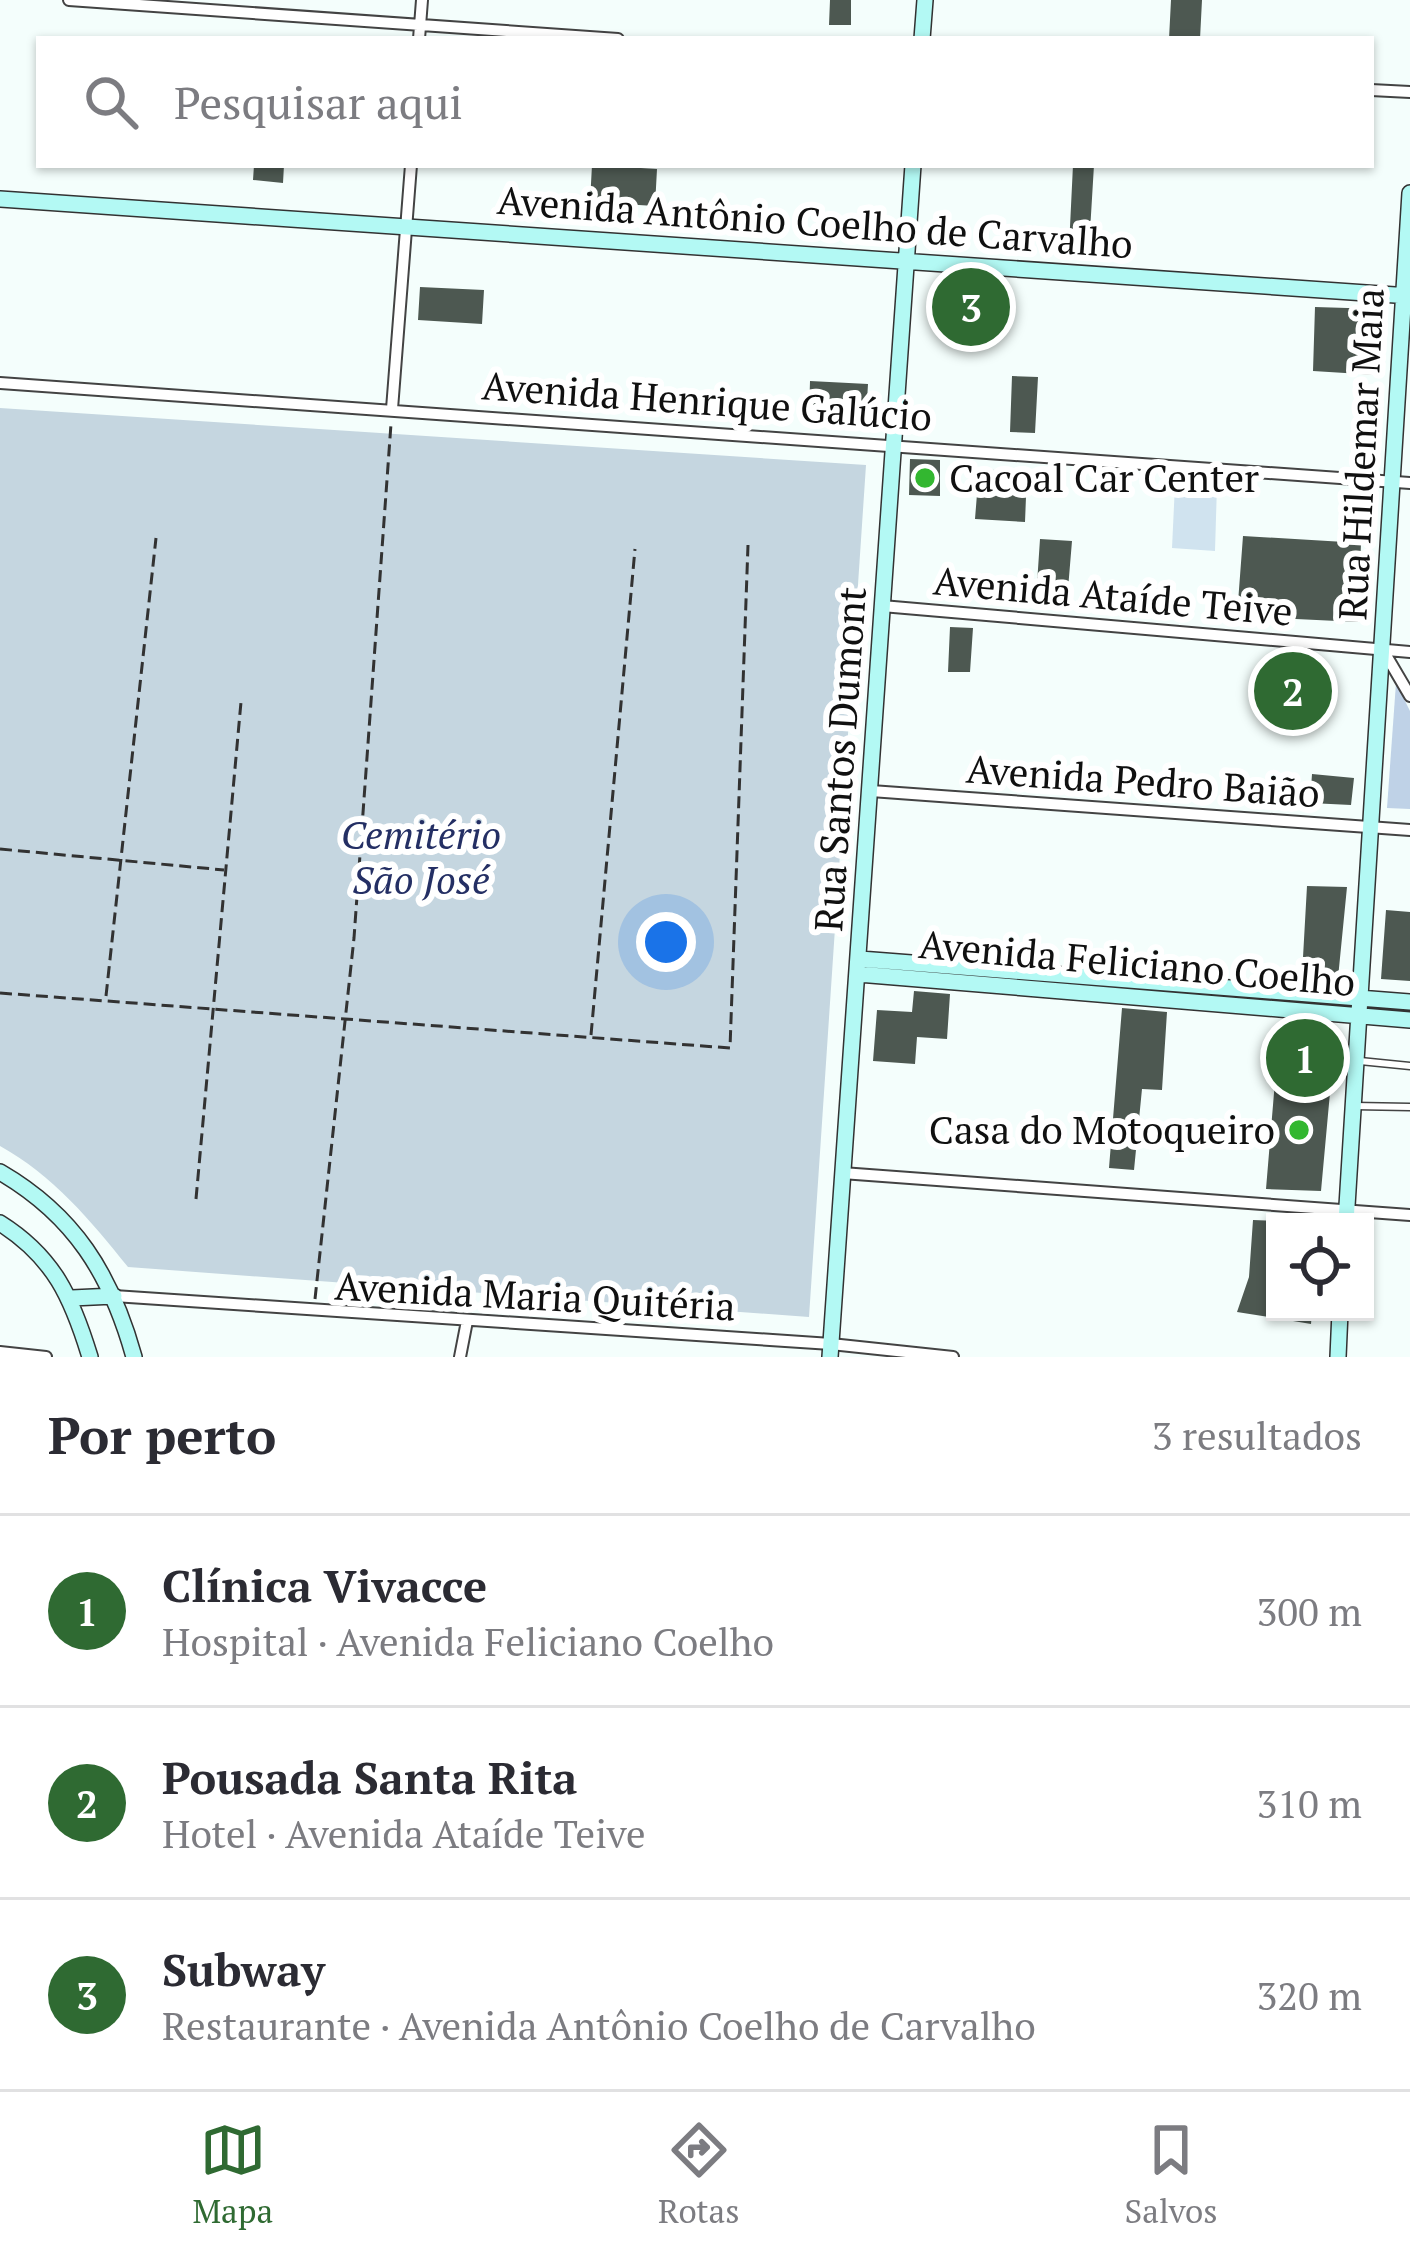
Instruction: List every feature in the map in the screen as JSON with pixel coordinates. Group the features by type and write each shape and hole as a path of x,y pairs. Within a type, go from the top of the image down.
{"main road":[{"path":"922,36 925,0"},
{"name":"Rua Santos Dumont","path":"830,1350 913,168"},
{"name":"Rua Hildemar Maia","path":"1347,1213 1410,193"},
{"name":"Avenida Antônio Coelho de Carvalho","path":"0,199 1407,296"},
{"name":"Avenida Feliciano Coelho","path":"859,966 1361,1006 1410,1002"},
{"name":"Avenida Feliciano Coelho","path":"1361,1006 1410,1020"},
{"path":"0,1172 44,1197 86,1242 114,1296 134,1357"},
{"path":"0,1223 28,1240 72,1298 90,1357"},
{"path":"72,1298 114,1296"},
{"path":"1338,1357 1340,1321"}],"street":[{"path":"69,0 578,36"},
{"path":"419,36 422,0"},
{"path":"1374,90 1410,92"},
{"path":"392,409 411,168"},
{"name":"Avenida Henrique Galúcio","path":"0,383 1410,482"},
{"name":"Avenida Ataíde Teive","path":"882,606 1410,652"},
{"path":"1383,650 1410,696"},
{"name":"Avenida Pedro Baião","path":"871,791 1410,830"},
{"path":"842,1173 1312,1213"},
{"path":"1374,1216 1410,1215"},
{"name":"Avenida Maria Quitéria","path":"114,1296 952,1357"},
{"path":"460,1357 467,1322"},
{"path":"0,1352 46,1357"}],"lane":[{"path":"1357,1061 1410,1066"},
{"path":"1354,1106 1410,1107"}],"path":[{"path":"313,1312 346,1017 392,409"},
{"path":"106,998 156,538"},
{"path":"0,993 730,1048 748,545"},
{"path":"591,1036 635,549"},
{"path":"196,1199 241,703"},
{"path":"0,849 226,870"}],"shaded area":[{"path":"1175,484 1217,485 1215,551 1172,548"},
{"path":"1396,683 1410,711 1410,809 1387,808"}],"green space":[{"name":"Cemitério São José","path":"0,408 866,465 809,1317 128,1267 54,1185 0,1146"}],"building":[{"path":"830,0 851,0 851,25 829,25"},
{"path":"1171,0 1202,0 1200,36 1169,36"},
{"path":"254,168 284,168 283,183 253,180"},
{"path":"592,168 657,169 655,206 590,202"},
{"path":"1073,168 1094,168 1089,248 1069,247"},
{"path":"420,287 484,290 482,324 418,320"},
{"path":"1315,307 1380,309 1377,375 1313,371"},
{"path":"1012,376 1038,377 1035,433 1010,432"},
{"path":"810,381 868,384 866,418 809,415"},
{"name":"Cacoal Car Center","path":"910,459 940,460 940,496 909,495"},
{"path":"979,469 1027,472 1025,522 975,519"},
{"path":"1243,536 1361,543 1358,622 1237,616"},
{"path":"1040,539 1072,541 1067,601 1036,599"},
{"path":"950,627 973,628 970,672 948,672"},
{"path":"1279,655 1307,656 1307,728 1278,726"},
{"path":"1312,774 1354,778 1351,805 1310,803"},
{"path":"1307,886 1347,887 1338,978 1302,975"},
{"path":"1386,910 1410,912 1410,981 1381,979"},
{"path":"914,991 950,994 947,1039 917,1037 915,1064 873,1061 877,1010 912,1012"},
{"path":"1122,1008 1167,1012 1162,1090 1142,1089 1134,1170 1109,1168"},
{"name":"Casa do Motoqueiro","path":"1278,1045 1334,1049 1321,1191 1266,1189"},
{"path":"1253,1220 1266,1221 1266,1317 1237,1312 1249,1277"}],"place":[{"name":"Subway","path":"971,307"},
{"name":"Cacoal Car Center","path":"925,478"},
{"name":"Pousada Santa Rita","path":"1293,691"},
{"name":"Clínica Vivacce","path":"1305,1058"},
{"name":"Casa do Motoqueiro","path":"1299,1130"}]}
